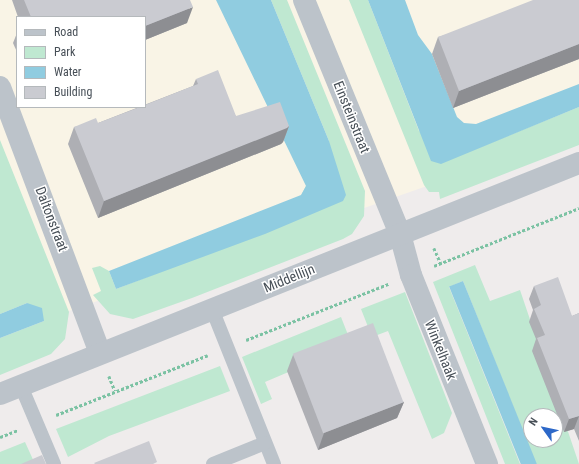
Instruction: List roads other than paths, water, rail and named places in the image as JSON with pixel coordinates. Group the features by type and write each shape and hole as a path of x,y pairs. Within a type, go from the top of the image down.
{"street":[{"name":"Einsteinstraat","path":"304,0 400,234"},
{"name":"Daltonstraat","path":"0,87 100,353"},
{"name":"Middellijn","path":"0,394 579,163"},
{"name":"Winkelhaak","path":"400,234 411,275 487,464"}],"lane":[{"path":"212,309 274,464"},
{"path":"21,386 38,422 54,464"},
{"path":"212,464 265,443"}],"water":[{"path":"216,0 271,0 329,141 346,195 343,201 265,234 116,289 109,271 301,195 306,186"},
{"path":"368,0 405,0 418,35 432,54 457,117 464,123 476,124 579,84 579,107 441,164 431,161"},
{"path":"463,281 523,430 523,448 530,448 537,464 521,464 449,287"},
{"path":"27,303 42,308 44,321 0,338 0,314"}]}
